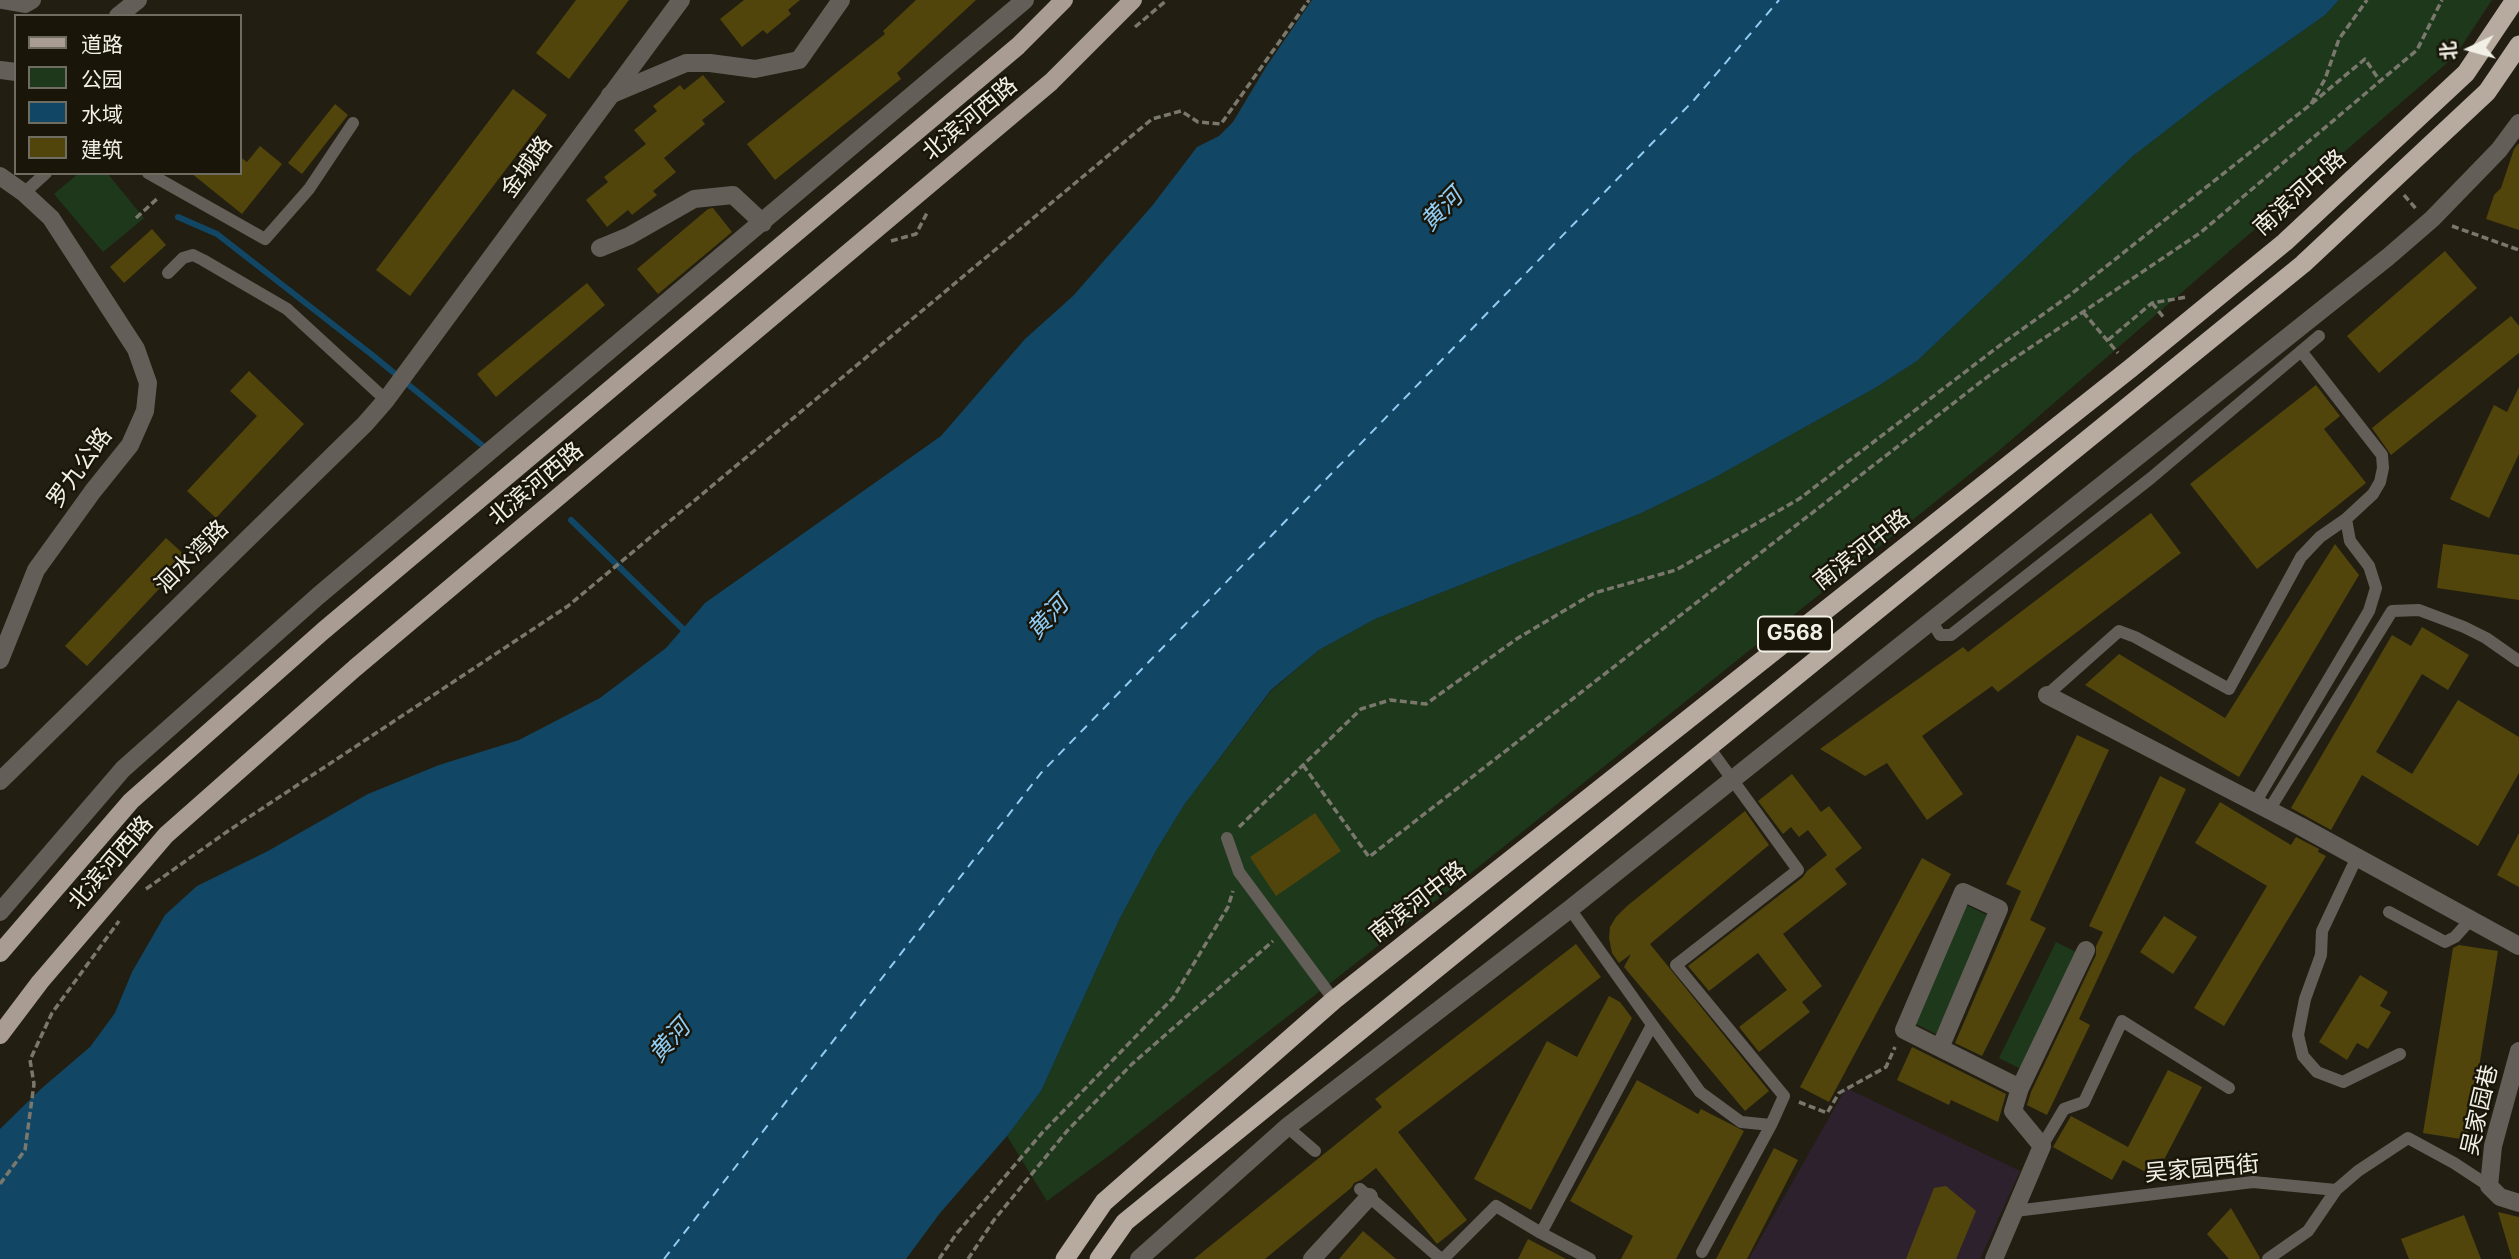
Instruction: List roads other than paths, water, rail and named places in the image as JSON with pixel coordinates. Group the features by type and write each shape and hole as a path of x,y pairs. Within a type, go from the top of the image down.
{"highway":[{"name":"南滨河中路","path":"1065,1259 1104,1202 1334,1000 2131,368 2285,242 2466,73 2515,0"},
{"name":"G568","path":"1099,1259 1125,1222 2303,264 2487,92 2519,45"}],"main road":[{"name":"北滨河西路","path":"0,953 131,801 323,631 1007,55 1063,0"},
{"name":"北滨河西路","path":"0,1035 40,982 166,835 355,668 1051,82 1133,0"}],"street":[{"path":"2,0 25,4 32,0"},
{"path":"120,14 138,0"},
{"name":"金城路","path":"413,364 681,0"},
{"path":"610,95 686,63 710,62 755,69 799,60 841,0"},
{"path":"0,912 124,769 318,597 1024,0"},
{"path":"1139,1259 1287,1127 1570,909 2388,257 2432,219 2499,150 2519,123"},
{"name":"罗九公路","path":"0,176 24,193 51,218 136,349 148,383 145,411 130,445 36,570 0,660"},
{"path":"600,248 629,236 694,199 733,195 763,223"},
{"name":"洄水湾路","path":"0,780 365,424 413,364"},
{"path":"2047,695 2262,806 2519,946"},
{"path":"1940,1048 1999,909 1963,892 1904,1030 1940,1048 2020,1088"},
{"path":"1994,1259 2042,1146 2013,1111 2020,1088 2086,950"},
{"name":"吴家园巷","path":"2519,1051 2493,1146 2489,1186 2500,1197 2519,1203"},
{"path":"1312,1259 1364,1193"}],"lane":[{"path":"152,175 265,239 309,189 353,123"},
{"path":"24,193 44,175"},
{"path":"168,274 183,258 193,256 239,281 287,309 390,395"},
{"path":"1931,620 1940,635 1951,635 2151,478 2319,336"},
{"path":"2047,695 2119,631 2135,637 2229,689 2301,557 2320,537 2347,519 2374,494 2383,468 2382,455 2301,351"},
{"path":"2262,806 2369,611 2376,588 2369,566 2350,541 2347,519"},
{"path":"2262,806 2392,611 2419,610 2463,627 2486,638 2519,661"},
{"path":"1702,1252 1784,1096 1676,965 1798,870 1708,747"},
{"path":"1227,838 1238,872 1334,1000"},
{"path":"2357,857 2322,931 2321,956 2305,999 2298,1035 2303,1056 2317,1072 2334,1081 2343,1082 2400,1054"},
{"path":"1570,909 1700,1092 1741,1122 1771,1125"},
{"path":"2389,912 2445,942 2455,937 2471,919"},
{"path":"2042,1146 2064,1109 2084,1102 2122,1021 2229,1088"},
{"path":"1541,1234 1652,1025"},
{"path":"1287,1127 1315,1151"},
{"path":"2268,1259 2308,1231 2336,1189 2408,1138 2489,1186"},
{"name":"吴家园西街","path":"2015,1211 2253,1182 2336,1189"},
{"path":"1364,1193 1442,1259 1496,1206 1541,1234 1590,1259"}],"water":[{"name":"黄河","path":"1312,0 2339,0 2325,15 2212,95 2133,156 1917,361 1875,388 1712,479 1639,514 1375,619 1319,650 1271,690 1184,805 1157,849 1119,920 1041,1091 1007,1136 940,1213 906,1259 0,1259 0,1129 90,1047 115,1013 132,972 165,915 197,886 268,851 368,794 439,765 519,740 600,698 666,648 705,603 941,436 1025,339 1073,296 1152,206 1197,147 1219,136 1233,122 1266,67"}],"waterway":[{"path":"178,217 217,234 371,354 483,446"},
{"path":"571,520 687,633"}]}
